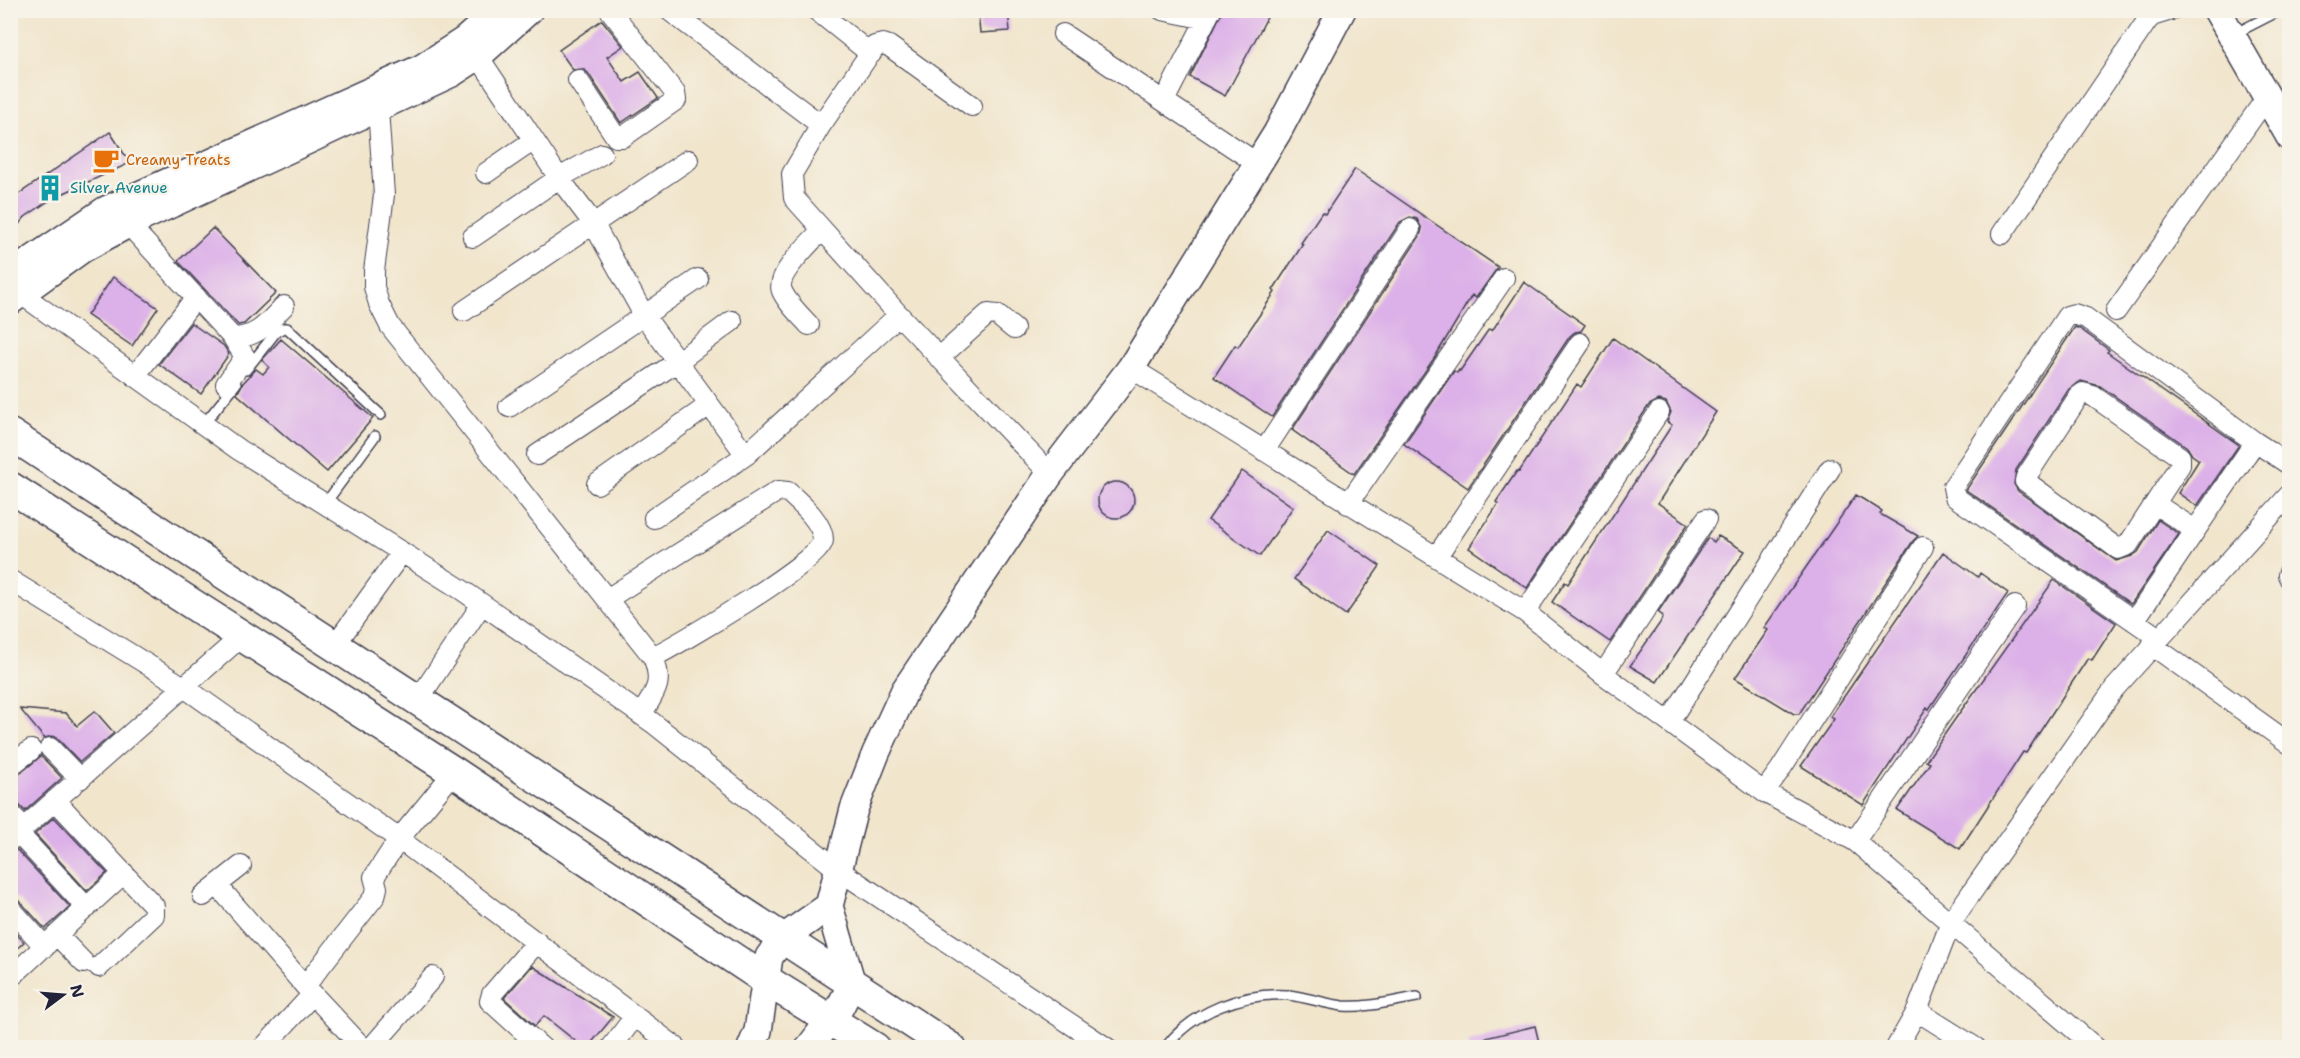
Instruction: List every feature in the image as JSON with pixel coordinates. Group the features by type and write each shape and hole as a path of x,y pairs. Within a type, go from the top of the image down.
{"main road":[{"path":"10,434 951,1047"},
{"path":"10,487 454,772 766,981 875,1047"}],"street":[{"path":"13,289 128,224 378,109 447,65 465,40 499,10"},
{"path":"13,289 106,210 422,68 447,65 478,56 529,10"},
{"path":"578,80 616,137 623,137 676,100 675,93 610,10"},
{"path":"816,10 871,54"},
{"path":"1162,10 1208,15 1164,101"},
{"path":"809,1047 831,1020 852,984 829,906 854,809 876,753 905,690 1050,474 1131,368 1277,133 1342,10"},
{"path":"2002,234 2147,21 2152,16 2171,10"},
{"path":"2217,10 2289,137"},
{"path":"670,11 821,125"},
{"path":"1063,34 1258,164"},
{"path":"972,106 889,46 883,44 875,46 821,125 792,174 794,198 899,315 1050,474"},
{"path":"478,56 559,178 593,223 645,317 746,455"},
{"path":"2116,311 2266,97"},
{"path":"378,109 384,195 374,271 374,287 379,304 390,326 653,657 659,672 659,681 641,716"},
{"path":"486,173 534,140"},
{"path":"473,237 559,178 602,154"},
{"path":"464,311 687,160"},
{"path":"128,224 233,338 245,357 226,384"},
{"path":"1264,451 1410,229"},
{"path":"809,325 783,294 780,285 787,270 822,230"},
{"path":"1348,504 1504,278"},
{"path":"509,407 698,279"},
{"path":"13,289 239,450 482,604 641,716 837,869 1107,1047"},
{"path":"135,375 196,297"},
{"path":"233,338 256,333 284,306"},
{"path":"939,358 988,314 997,315 1014,329"},
{"path":"2289,465 2086,318 2074,314 2067,316 2056,331 1953,487 1955,497 2134,621 2156,641 2289,744"},
{"path":"654,518 746,455 899,315"},
{"path":"537,455 676,362 732,321"},
{"path":"1437,556 1580,343"},
{"path":"1131,368 1525,612 1603,674 1764,792 1855,841 2096,1047"},
{"path":"2083,393 2093,396 2180,457 2180,465 2154,504 2128,544 2118,549 2025,481 2083,393"},
{"path":"597,484 708,406"},
{"path":"1525,612 1659,412"},
{"path":"2134,621 2255,442"},
{"path":"1669,722 1830,469"},
{"path":"607,599 778,491 788,492 818,524 823,540 820,548 792,571 705,628 653,657"},
{"path":"1896,1047 1917,1011 1951,922 2114,688 2289,494"},
{"path":"2154,504 2195,530"},
{"path":"1603,674 1706,519"},
{"path":"1764,792 1923,547"},
{"path":"335,645 402,552"},
{"path":"2289,570 2289,579"},
{"path":"10,580 184,687 399,840 677,1047"},
{"path":"418,700 482,604"},
{"path":"1855,841 2015,606"},
{"path":"17,834 242,636"},
{"path":"10,766 41,749 80,779"},
{"path":"263,1047 309,990 375,896 377,888 375,877 399,840 454,772"},
{"path":"10,908 51,941 91,965 154,915 154,906 55,800"},
{"path":"10,813 17,834 87,908"},
{"path":"241,866 210,891 363,1047"},
{"path":"10,978 124,873"},
{"path":"751,1047 758,1031 769,957 782,939 829,906"},
{"path":"537,942 490,999 494,1006 542,1047"},
{"path":"371,1047 433,977"},
{"path":"1917,1011 1976,1047"},
{"path":"611,1047 635,1016"}],"lane":[{"path":"2232,36 2281,10"},
{"path":"203,425 276,332 282,328 292,331 381,415"},
{"path":"325,504 375,436"},
{"path":"1165,1047 1191,1022 1207,1012 1244,999 1289,995 1345,1006 1417,997"}],"building":[{"path":"978,10 1008,10 1010,31 980,33"},
{"path":"1223,10 1271,10 1225,96 1190,77"},
{"path":"602,20 623,46 607,57 624,82 640,72 658,98 621,123 588,73 583,69 573,70 559,50"},
{"name":"Silver Avenue","path":"110,132 130,163 53,198 25,217 10,235 10,200"},
{"path":"1355,169 1498,267 1476,298 1472,295 1435,357 1354,474 1292,430 1420,236 1422,229 1417,219 1410,217 1400,222 1272,417 1214,377 1235,345 1238,347 1275,292 1273,290 1322,212 1325,214"},
{"path":"213,228 276,293 244,324 238,325 178,261"},
{"path":"113,277 158,308 132,346 87,315"},
{"path":"1524,282 1585,325 1581,331 1570,336 1468,488 1404,444 1454,371 1457,373 1460,371 1489,329 1492,331"},
{"path":"191,323 224,346 229,354 201,394 159,364"},
{"path":"2075,327 2239,445 2197,506 2178,493 2199,460 2187,447 2100,386 2081,381 2069,389 2016,470 2014,484 2018,491 2116,561 2138,552 2158,520 2179,534 2131,604 1966,490"},
{"path":"1613,338 1716,412 1658,503 1688,524 1610,642 1552,602 1565,582 1568,584 1672,425 1667,422 1671,412 1666,402 1659,400 1649,405 1527,588 1469,548 1517,471 1519,472 1577,384 1581,387"},
{"path":"281,339 373,418 327,472 237,394 243,383 256,369 263,374 269,367 262,360"},
{"path":"1242,471 1293,507 1260,556 1208,520"},
{"path":"1116,482 1129,487 1134,500 1129,513 1116,518 1103,513 1098,500 1103,487"},
{"path":"1856,495 1882,511 1880,514 1918,536 1799,714 1794,714 1735,678 1768,630 1764,628"},
{"path":"1328,530 1380,566 1346,615 1294,579"},
{"path":"1718,536 1745,551 1657,682 1630,666 1660,623 1663,616 1658,612 1708,538 1714,542"},
{"path":"1943,552 1978,577 1980,573 2008,593 1929,709 1927,708 1863,805 1801,766 1834,719 1830,717"},
{"path":"2054,580 2116,623 2092,660 2088,658 2026,753 2023,752 1960,849 1897,810 1930,763 1926,761"},
{"path":"20,709 66,713 77,726 95,711 114,733 80,762 58,739 53,736 44,738"},
{"path":"41,756 62,778 25,811 18,804 10,801 10,778 17,776"},
{"path":"54,817 107,873 87,891 35,834"},
{"path":"17,850 70,907 45,929 19,900 10,896 10,852"},
{"path":"10,927 24,942 10,955"},
{"path":"532,966 613,1017 588,1047 583,1047 544,1016 535,1026 504,998"},
{"path":"1535,1026 1540,1047 1469,1047 1469,1042"}],"place":[{"name":"Creamy Treats","path":"106,160"},
{"name":"Silver Avenue","path":"50,188"}]}
